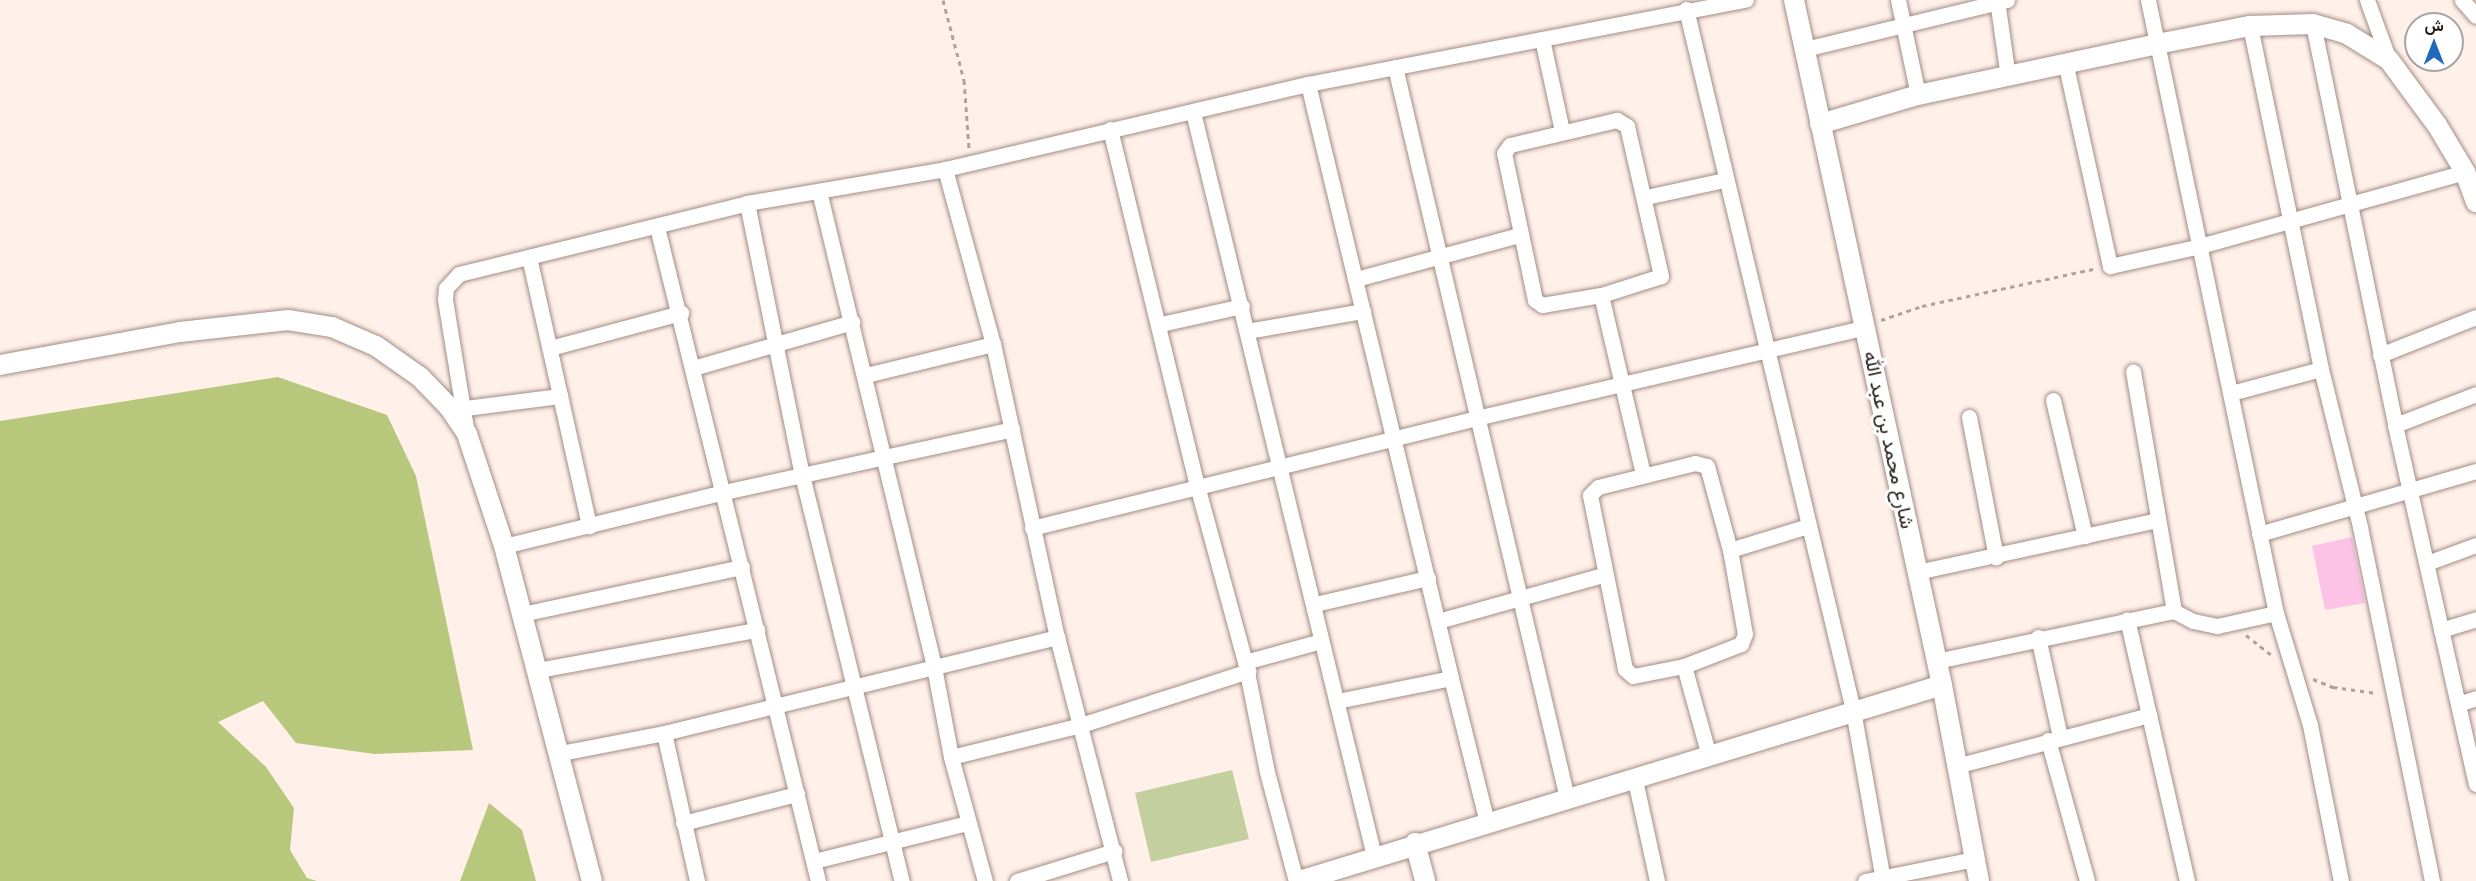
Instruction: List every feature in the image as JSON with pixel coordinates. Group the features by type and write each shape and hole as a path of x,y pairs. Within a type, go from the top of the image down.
{"street":[{"path":"592,881 561,753 504,546 468,434 445,299 446,288 459,274 747,204 945,169 1308,84 1686,9 1746,0"},
{"name":"شارع محمد بن عبد الله","path":"1794,0 1936,661 1979,881"},
{"path":"1898,0 1918,95"},
{"path":"2148,0 2276,613 2310,724 2341,881"},
{"path":"2367,0 2389,60"},
{"path":"2462,0 2476,16"},
{"path":"1805,49 2000,1 2008,77"},
{"path":"1686,9 1724,180 1770,351 1808,526 1853,710 1883,879"},
{"path":"2313,24 2395,425 2476,780"},
{"path":"1820,124 1918,95 2066,66 2157,44 2250,26 2313,24 2347,34 2389,60 2410,84 2465,172 2476,202"},
{"path":"2250,26 2293,220 2321,369 2355,506 2432,881"},
{"path":"1542,39 1562,131"},
{"path":"2066,66 2110,266 2200,246 2465,172"},
{"path":"1395,67 1567,798"},
{"path":"1308,84 1487,822"},
{"path":"1193,112 1315,604 1321,640 1374,856"},
{"path":"1617,120 1625,123 1646,197 1661,276 1601,294 1546,306 1538,303 1519,235 1504,153 1510,145 1562,131 1617,120"},
{"path":"1110,129 1161,324 1198,489 1246,667 1267,772 1298,881 1415,843 1635,780 1853,710 1941,685"},
{"path":"945,169 993,344 1057,637 1120,881"},
{"path":"1646,197 1724,180"},
{"path":"819,191 866,375 934,667 951,757 985,881"},
{"path":"747,204 802,475 857,685 902,881"},
{"path":"657,227 681,314 818,881"},
{"path":"1356,279 1519,235"},
{"path":"529,257 590,526"},
{"path":"1601,294 1624,383 1643,474"},
{"path":"1161,324 1242,306"},
{"path":"1247,331 1363,311"},
{"path":"550,348 681,314"},
{"path":"2380,355 2476,317"},
{"path":"0,365 190,330 288,320 332,327 376,346 420,377 449,407 468,434"},
{"path":"693,368 852,322"},
{"path":"1032,528 1198,489 1476,418 1863,328"},
{"path":"866,375 993,344"},
{"path":"2231,393 2321,369"},
{"path":"2133,371 2174,611"},
{"path":"2395,425 2476,394"},
{"path":"465,408 560,396"},
{"path":"2052,400 2085,536"},
{"path":"1969,417 1996,556"},
{"path":"504,546 724,492 1012,429"},
{"path":"1695,463 1707,466 1730,550 1745,627 1741,644 1684,666 1639,677 1629,674 1603,575 1590,495 1598,487 1643,474 1695,463"},
{"path":"2259,534 2476,471"},
{"path":"1917,572 2157,520"},
{"path":"1730,550 1808,526"},
{"path":"2427,563 2476,545"},
{"path":"522,614 742,567"},
{"path":"1438,621 1603,575"},
{"path":"1315,604 1428,578"},
{"path":"1936,661 2127,619 2174,611 2193,621 2217,626 2276,613"},
{"path":"2127,619 2187,881"},
{"path":"2440,630 2476,619"},
{"path":"538,670 757,630"},
{"path":"561,753 664,733 1057,637"},
{"path":"2037,638 2054,739 2087,881"},
{"path":"951,757 1081,725 1321,640"},
{"path":"1684,666 1709,756"},
{"path":"1337,701 1451,678"},
{"path":"2458,704 2476,698"},
{"path":"1956,766 2149,715"},
{"path":"664,733 697,881"},
{"path":"1635,780 1657,881"},
{"path":"683,823 797,794"},
{"path":"814,861 968,824"},
{"path":"1415,843 1425,881"},
{"path":"1017,881 1057,875 1114,851"},
{"path":"1865,881 1974,859"}],"path":[{"path":"943,0 968,103 968,164"},
{"path":"1863,328 1922,306 2110,266"}],"green space":[{"path":"278,377 387,415 416,476 473,750 374,754 296,743 263,701 218,722 266,767 294,808 290,850 307,878 317,881 0,881 0,421"},
{"path":"1232,770 1249,839 1151,862 1135,793"},
{"path":"489,803 522,830 536,881 460,881"}],"building":[{"path":"2352,537 2365,603 2325,610 2312,546"}]}
